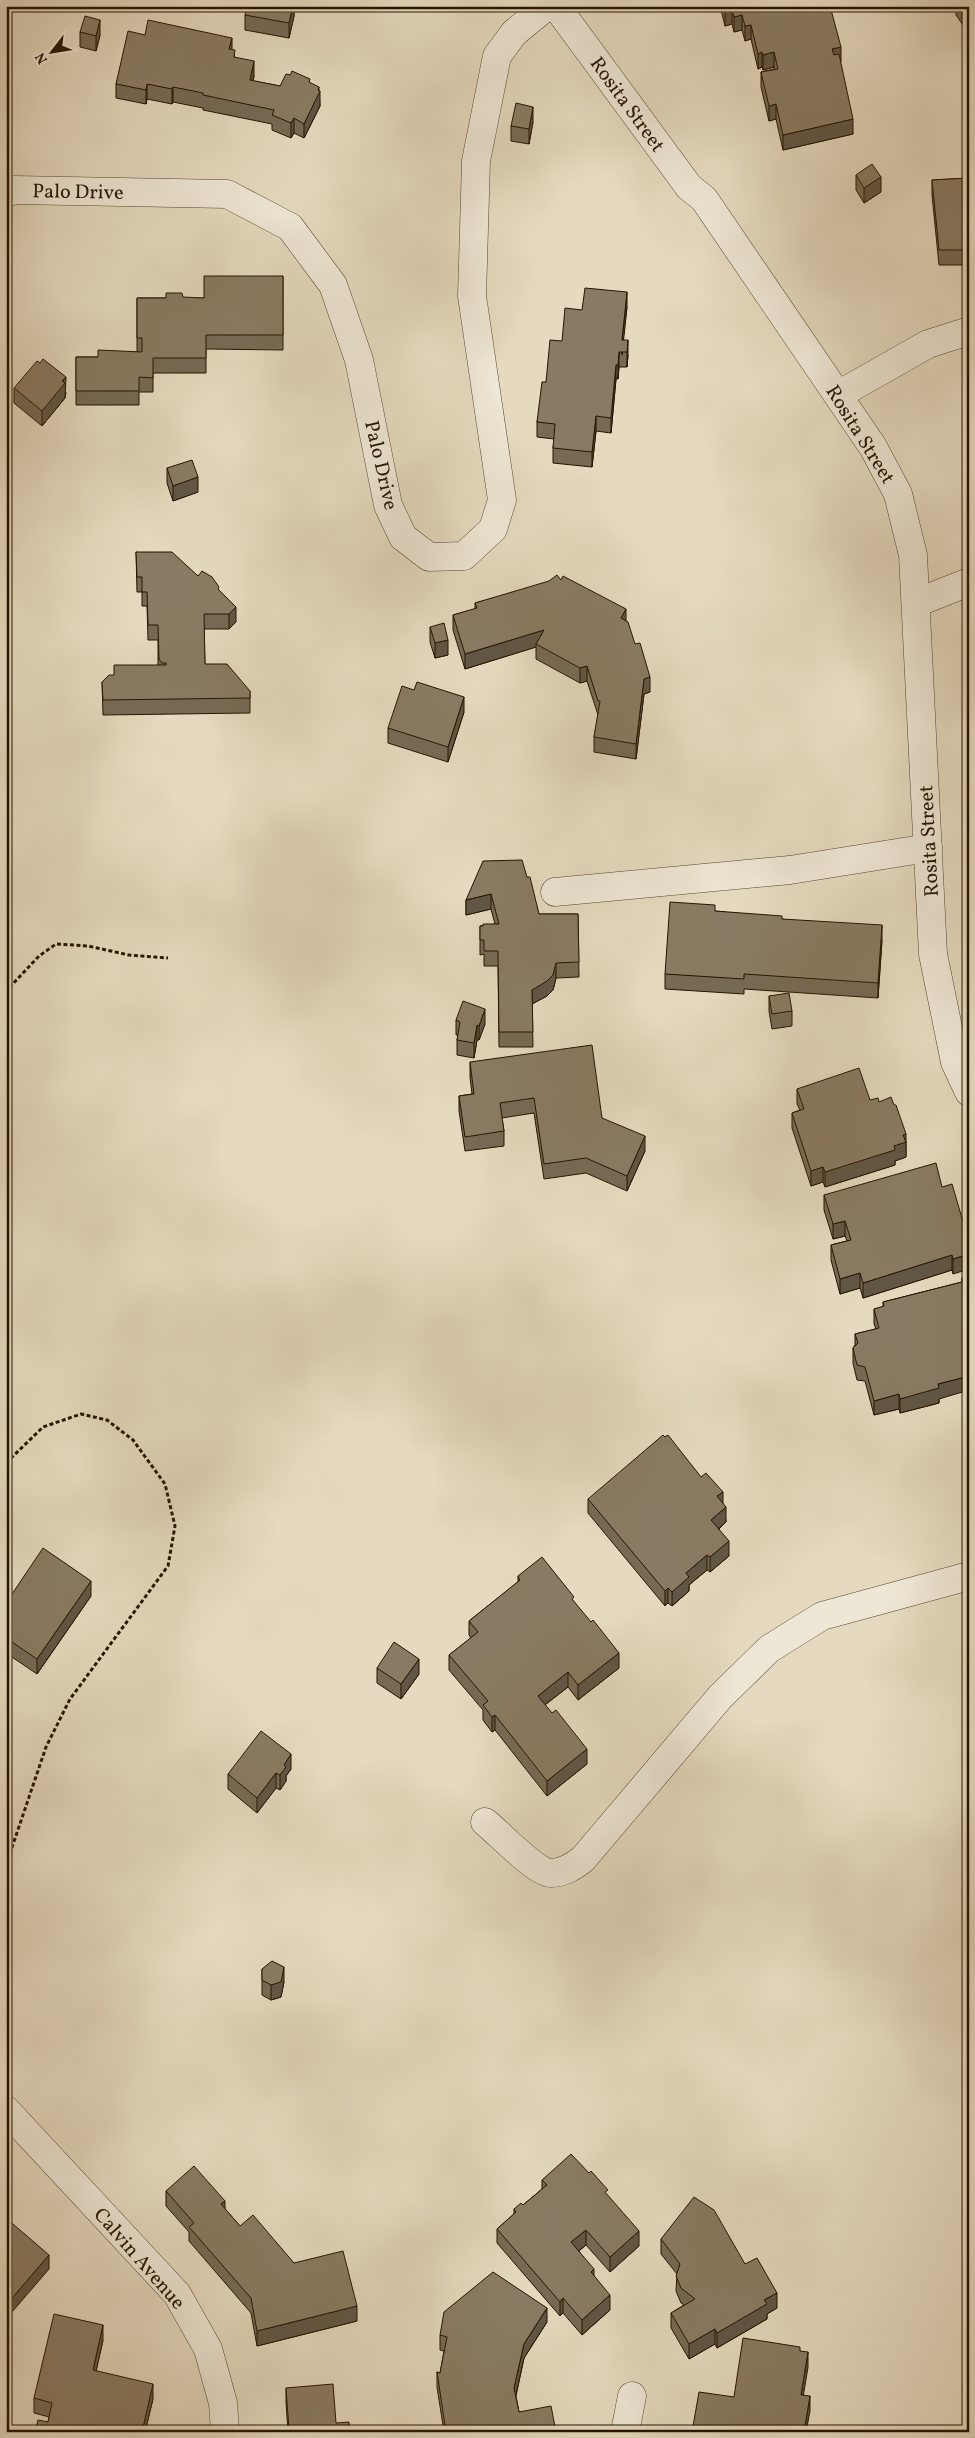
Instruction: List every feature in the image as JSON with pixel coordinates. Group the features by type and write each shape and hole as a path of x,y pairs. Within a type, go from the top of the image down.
{"street":[{"name":"Palo Drive","path":"6,193 15,190 227,194 290,227 333,284 359,360 388,505 403,536 429,557 464,556 493,529 502,500 472,296 476,161 497,56 514,33 546,6"},
{"name":"Rosita Street","path":"556,6 689,188 704,199 873,447 898,494 914,555 933,954 955,1062 969,1092"},
{"path":"838,395 928,344 969,331"},
{"path":"916,603 969,582"},
{"path":"556,892 790,870 928,848"},
{"path":"485,1822 538,1867 549,1873 572,1868 583,1859 720,1697 769,1649 801,1627 822,1616 969,1576"},
{"name":"Calvin Avenue","path":"6,2110 178,2294 208,2349 223,2403 225,2432"},
{"path":"625,2432 632,2396"}],"path":[{"path":"6,1000 9,988 39,956 56,944 88,946 129,955 168,958"},
{"path":"6,1463 44,1427 81,1414 107,1420 133,1440 165,1484 175,1526 168,1566 70,1700 46,1747 6,1865"}],"building":[{"path":"247,6 293,6 289,23 245,15"},
{"path":"724,6 830,6 841,47 832,49 834,55 839,54 853,119 783,135 776,104 769,106 761,72 778,69 774,52 763,55 762,52 758,54 751,25 745,26 742,15 734,17 732,10 725,11"},
{"path":"960,6 969,6 969,19"},
{"path":"85,16 100,20 96,36 80,32"},
{"path":"148,20 232,38 229,49 235,50 234,57 254,61 250,80 280,86 286,74 290,75 292,71 310,79 309,82 319,87 318,90 320,91 304,124 294,118 291,123 272,115 274,110 203,95 203,93 147,84 146,90 116,84 128,31 145,35"},
{"path":"516,103 533,107 529,129 511,126"},
{"path":"872,164 881,177 864,188 856,175"},
{"path":"969,178 969,250 939,250 932,180"},
{"path":"204,276 283,276 283,335 206,335 206,358 153,358 153,378 139,377 139,391 76,391 76,357 98,357 98,350 142,352 142,338 137,338 137,298 166,298 166,293 182,293 183,297 204,298"},
{"path":"585,288 627,292 622,340 628,340 627,352 619,352 611,418 596,416 592,452 553,448 555,424 537,422 542,382 546,382 550,340 562,341 565,308 582,310"},
{"path":"43,359 66,377 62,381 65,383 42,411 14,388 37,361 40,363"},
{"path":"192,460 198,477 173,486 167,468"},
{"path":"136,552 172,552 198,576 202,571 212,577 219,587 218,589 236,607 229,614 204,614 205,664 227,664 250,691 250,698 103,700 102,682 109,675 114,675 114,665 166,665 166,663 162,663 159,659 158,625 148,625 147,592 142,592 142,577 137,577"},
{"path":"557,575 561,580 563,576 626,609 621,618 628,622 635,644 640,643 650,677 644,679 636,744 594,737 600,701 598,701 587,666 580,668 536,644 544,630 465,654 453,615 477,608 475,603 549,581"},
{"path":"444,623 448,640 435,643 430,627"},
{"path":"417,682 464,697 448,747 388,728 402,686 414,690"},
{"path":"522,860 527,877 530,877 539,914 578,914 579,962 556,963 553,975 532,990 533,1032 499,1032 498,951 484,951 484,940 480,940 480,926 483,926 483,924 499,924 491,894 466,900 483,861"},
{"path":"670,902 715,905 715,911 782,916 782,919 882,925 878,983 744,974 744,979 665,974"},
{"path":"789,993 792,1011 772,1014 769,996"},
{"path":"463,1001 485,1009 479,1026 477,1025 474,1043 457,1040 460,1022 456,1020"},
{"path":"592,1045 602,1118 645,1136 627,1176 586,1158 544,1164 534,1098 500,1103 504,1131 465,1137 459,1096 474,1094 470,1062"},
{"path":"859,1068 870,1100 878,1098 879,1102 891,1097 894,1105 896,1105 906,1134 903,1135 906,1142 894,1146 895,1150 825,1172 823,1167 811,1171 792,1113 804,1109 797,1089"},
{"path":"936,1163 942,1187 952,1184 969,1242 969,1254 953,1259 952,1255 863,1283 860,1273 840,1279 831,1245 851,1240 845,1221 833,1224 824,1195"},
{"path":"969,1277 969,1376 938,1384 939,1388 900,1399 899,1394 874,1401 865,1367 857,1365 853,1348 858,1343 855,1334 879,1328 874,1309 884,1306 883,1302 962,1282 962,1278"},
{"path":"663,1435 665,1437 668,1435 701,1477 706,1473 723,1492 717,1496 726,1507 711,1520 729,1541 710,1557 707,1555 686,1573 689,1577 672,1592 668,1588 665,1591 588,1499"},
{"path":"43,1548 91,1581 37,1659 6,1638 6,1595 10,1597"},
{"path":"542,1557 574,1597 572,1599 591,1622 593,1620 619,1653 578,1685 568,1672 538,1696 552,1713 556,1710 587,1749 547,1781 495,1715 492,1717 483,1705 488,1701 449,1655 478,1632 469,1621 520,1580 518,1576"},
{"path":"394,1642 419,1659 401,1684 377,1668"},
{"path":"261,1731 291,1754 284,1765 286,1767 280,1775 276,1773 257,1798 228,1774"},
{"path":"272,1961 284,1967 281,1982 271,1985 262,1980 262,1969"},
{"path":"571,2154 589,2173 591,2171 608,2190 605,2192 639,2231 610,2257 586,2230 571,2242 594,2269 591,2272 610,2295 582,2320 563,2298 560,2302 497,2229 516,2212 514,2209 521,2203 523,2205 547,2185 542,2180"},
{"path":"194,2166 225,2201 221,2204 240,2226 253,2215 294,2263 343,2251 357,2306 257,2331 251,2298 189,2227 194,2223 166,2191"},
{"path":"694,2197 714,2210 745,2264 757,2258 777,2293 764,2300 767,2304 717,2333 715,2329 689,2344 671,2313 695,2299 681,2288 676,2276 680,2264 661,2239"},
{"path":"6,2218 49,2255 6,2305"},
{"path":"493,2272 547,2308 524,2344 514,2388 519,2412 551,2406 556,2432 446,2432 437,2372 440,2373 447,2337 440,2335 444,2312"},
{"path":"54,2314 103,2325 93,2370 153,2384 142,2432 35,2432 38,2420 48,2422 52,2403 34,2398"},
{"path":"743,2338 800,2347 800,2351 808,2352 801,2395 810,2396 804,2432 692,2432 699,2392 734,2397"},
{"path":"333,2384 336,2423 349,2422 350,2432 295,2432 295,2428 289,2429 286,2388"}]}
